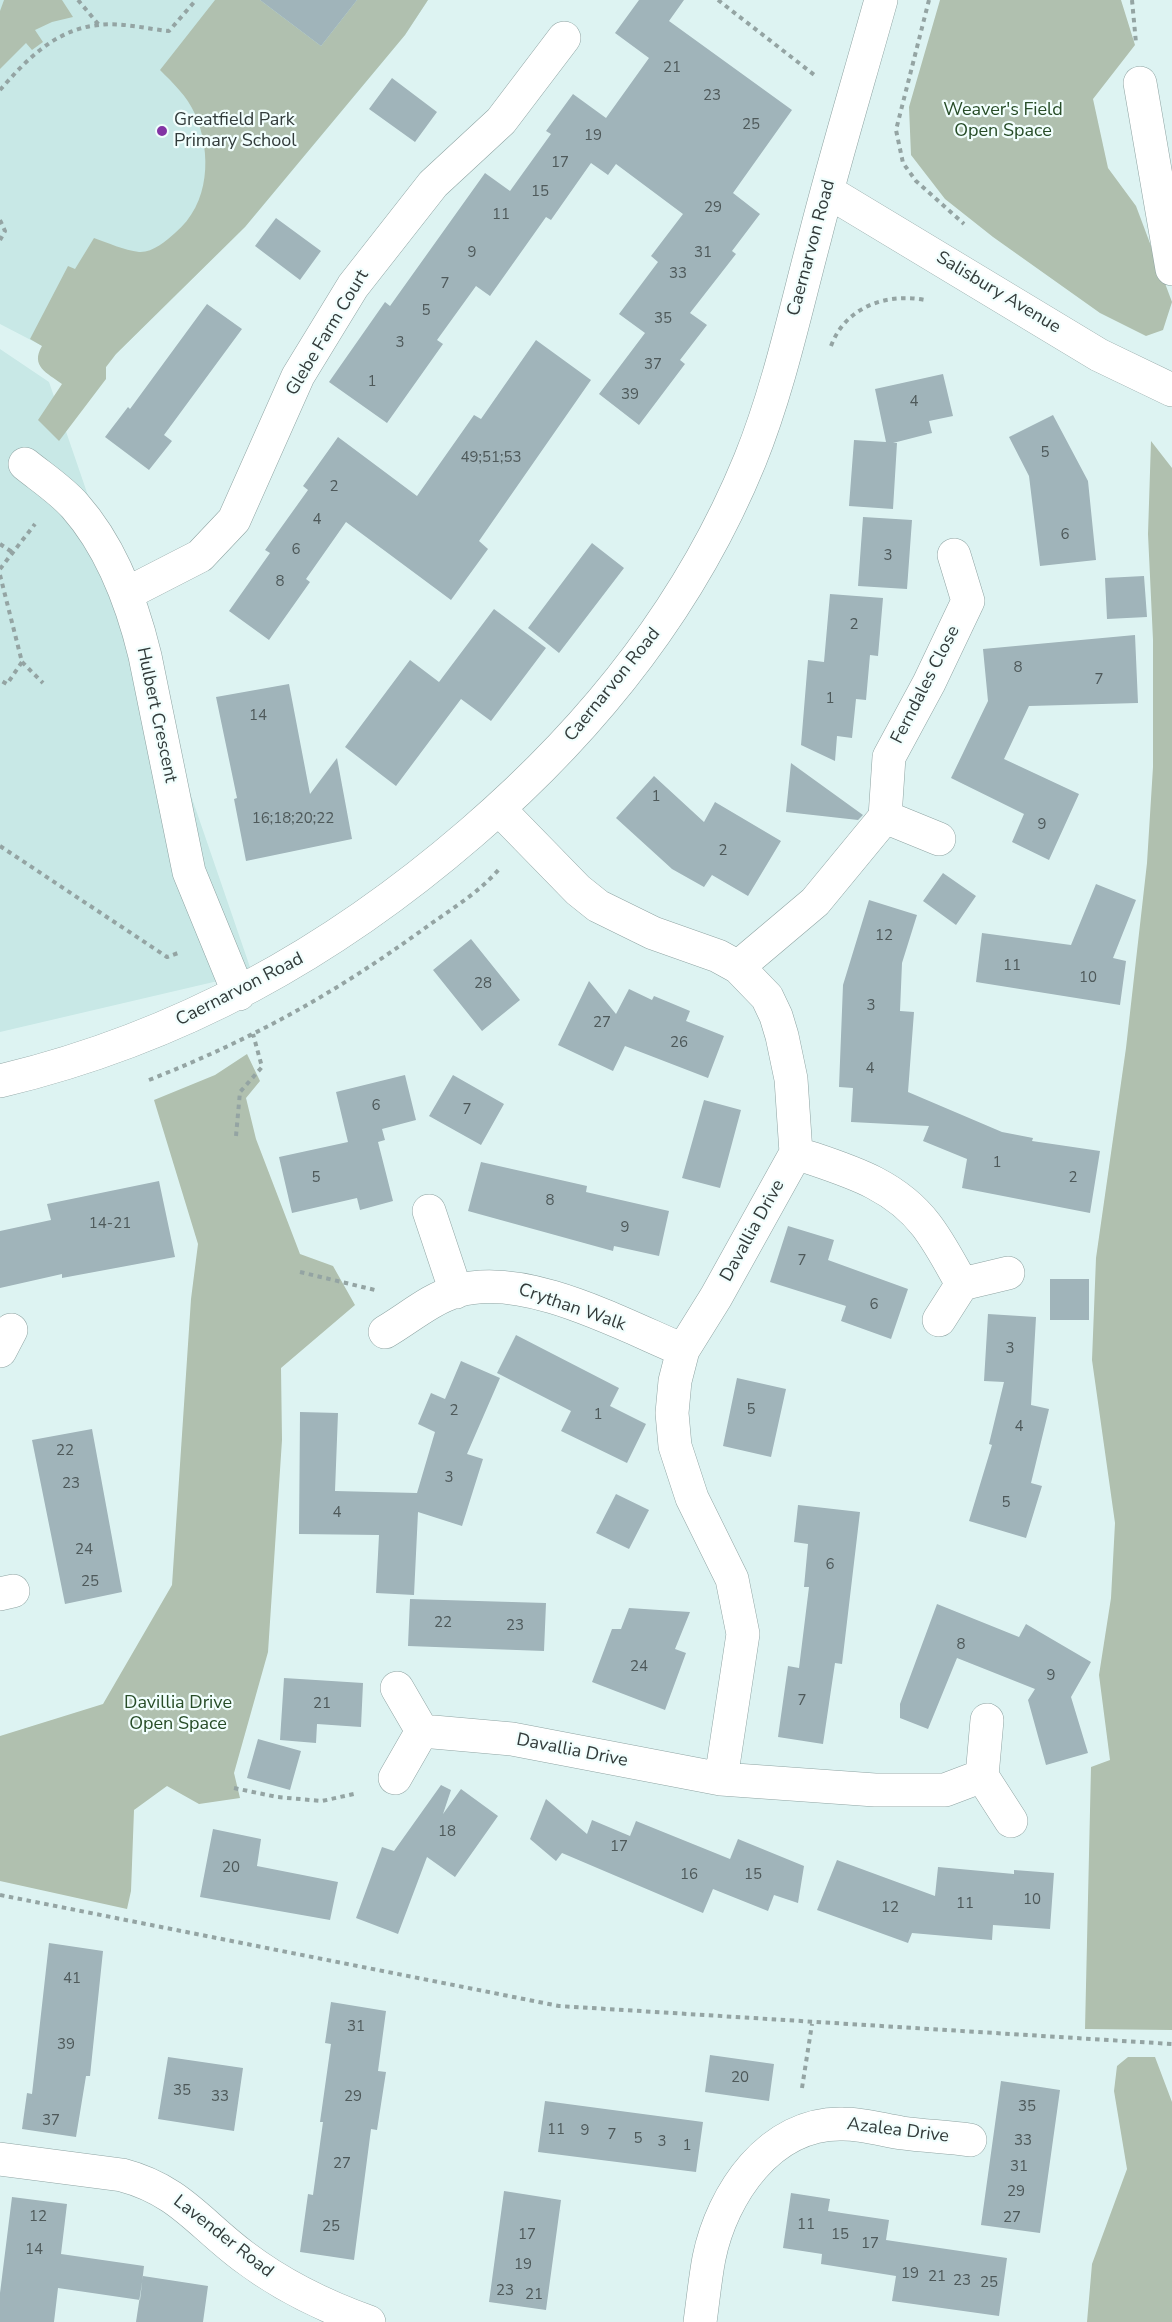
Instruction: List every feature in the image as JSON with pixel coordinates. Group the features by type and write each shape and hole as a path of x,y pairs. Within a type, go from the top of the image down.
{"street":[{"name":"Caernarvon Road","path":"0,1081 140,1037 239,994 331,941 417,880 499,809 554,757 606,700 652,640 693,576 750,462 772,402 827,191 881,0"},
{"name":"Glebe Farm Court","path":"126,594 200,556 234,520 297,376 353,286 433,184 501,121 564,39"},
{"path":"1140,83 1172,269"},
{"name":"Salisbury Avenue","path":"827,191 1099,355 1172,390"},
{"name":"Hulbert Crescent","path":"25,464 73,504 94,532 112,562 126,594 142,645 189,872 239,994"},
{"name":"Ferndales Close","path":"885,817 889,757 929,683 968,601 954,555"},
{"path":"499,809 578,890 598,906 653,933 718,956 738,967 760,989 776,1016 791,1079 796,1153 868,1178 900,1197 928,1227 962,1284"},
{"path":"738,967 816,902 885,817 939,839"},
{"name":"Davallia Drive","path":"721,1779 743,1634 732,1579 692,1498 675,1446 672,1413 675,1381 683,1350 716,1297 796,1153"},
{"path":"429,1211 442,1298"},
{"path":"939,1320 962,1284 1008,1273"},
{"name":"Crythan Walk","path":"385,1332 442,1298 477,1287 520,1288 599,1314 683,1350"},
{"path":"395,1778 422,1731 398,1689"},
{"path":"987,1720 982,1776 1011,1821"},
{"name":"Davallia Drive","path":"422,1731 567,1748 721,1779 875,1790 945,1790 982,1776"},
{"name":"Azalea Drive","path":"700,2322 709,2259 729,2203 761,2158 796,2133 813,2127 843,2124 970,2140"},
{"name":"Lavender Road","path":"0,2159 122,2175 142,2180 186,2205 242,2255 277,2280 322,2304 369,2322"}],"path":[{"path":"78,0 99,25"},
{"path":"0,90 26,60 60,36 99,25 169,31 196,0"},
{"path":"718,0 852,102"},
{"path":"0,220 5,231 0,240"},
{"path":"0,569 61,494"},
{"path":"0,544 12,552"},
{"path":"0,575 2,594 22,662 43,683"},
{"path":"0,680 7,684 22,662"},
{"path":"0,846 167,957 216,941"},
{"path":"236,1136 240,1092 262,1067 254,1035"},
{"path":"300,1272 442,1298"},
{"path":"234,1788 277,1797 322,1801 363,1792 395,1778"},
{"path":"0,1895 559,2006 812,2024 1172,2044"},
{"path":"796,2133 812,2024"}],"shaded area":[{"name":"Greatfield Park Primary School","path":"0,0 428,0 405,35 245,227 116,354 106,367 106,379 0,324"},
{"path":"0,349 49,382 252,973 0,1032"}],"green space":[{"path":"4,0 62,0 73,17 52,22 35,30 43,42 32,50 26,43 0,69 0,11"},
{"path":"215,0 260,0 321,46 357,0 428,0 405,35 245,227 116,354 106,367 106,379 59,441 38,420 62,384 39,364 39,353 42,346 30,339 68,266 75,269 94,238 133,251 149,251 175,233 187,221 195,208 204,177 204,145 200,129 188,101 160,70"},
{"name":"Weaver's Field Open Space","path":"940,0 1121,0 1135,45 1093,99 1108,168 1136,206 1172,302 1163,330 1146,336 1100,313 993,237 945,199 911,155 909,107"},
{"path":"1151,441 1172,468 1172,2030 1085,2029 1091,1767 1110,1760 1099,1675 1111,1598 1115,1523 1092,1360 1096,1258 1126,1048 1147,863 1153,767 1153,640 1148,534"},
{"name":"Davillia Drive Open Space","path":"247,1054 260,1081 246,1098 256,1139 300,1254 333,1266 355,1305 281,1368 282,1440 268,1652 234,1773 240,1798 199,1804 167,1786 134,1810 131,1891 127,1909 0,1881 0,1736 103,1704 172,1585 191,1299 198,1244 154,1100 215,1075"},
{"path":"1128,2057 1155,2057 1172,2102 1172,2322 1087,2322 1092,2264 1127,2169 1114,2091 1117,2066"}],"building":[{"path":"260,0 357,0 321,46"},
{"path":"639,0 684,0 669,21 792,110 733,193 760,214 732,251 736,254 690,313 707,325 680,360 685,364 639,425 599,394 645,333 619,314 658,262 651,256 683,214 616,164 608,175 591,163 551,220 546,217 490,296 476,286 437,340 443,344 387,423 329,382 385,302 390,306 485,173 510,191 551,134 546,131 573,94 606,118 649,58 615,33"},
{"path":"392,78 437,112 415,142 369,109"},
{"path":"276,218 321,251 300,280 255,246"},
{"path":"207,304 242,329 164,435 172,441 149,470 105,437 128,407 130,409"},
{"path":"536,340 591,380 479,541 488,549 451,600 346,522 306,579 310,582 269,640 229,611 270,553 265,550 308,490 303,486 338,437 417,496 474,415 481,419"},
{"path":"943,374 953,416 929,421 932,433 893,443 897,443 893,509 849,506 854,440 886,442 875,389"},
{"path":"1053,415 1088,481 1096,560 1040,566 1029,476 1009,437"},
{"path":"863,517 912,520 907,589 858,586"},
{"path":"592,543 624,568 559,653 528,628"},
{"path":"1144,576 1147,617 1107,619 1105,578"},
{"path":"830,594 883,598 878,656 870,655 866,700 856,699 852,738 837,736 835,761 801,745 808,660 824,662"},
{"path":"494,609 546,648 491,721 461,699 396,786 345,747 410,660 439,682"},
{"path":"1135,635 1138,703 1029,706 1004,759 1079,794 1049,860 1012,842 1024,814 951,778 988,701 983,649"},
{"path":"289,684 310,794 337,758 352,839 246,861 234,799 237,798 216,697"},
{"path":"791,763 863,815 858,820 786,812"},
{"path":"654,776 704,822 715,802 781,841 748,896 712,875 704,887 672,869 616,818"},
{"path":"943,873 976,896 956,925 923,901"},
{"path":"1096,884 1136,900 1113,958 1126,961 1120,1005 976,982 982,933 1071,945"},
{"path":"869,900 917,915 902,963 900,1011 914,1012 908,1092 1002,1132 1033,1138 1032,1141 1100,1151 1090,1213 962,1188 967,1159 923,1141 929,1126 851,1122 853,1088 839,1087 843,985"},
{"path":"471,939 520,1000 482,1031 433,970"},
{"path":"589,981 616,1014 629,989 652,1000 654,996 690,1011 686,1021 724,1036 708,1078 625,1046 613,1071 558,1045"},
{"path":"405,1075 416,1120 382,1129 385,1140 378,1142 393,1201 360,1210 357,1198 292,1213 279,1157 348,1142 336,1092"},
{"path":"453,1075 504,1104 481,1145 429,1116"},
{"path":"704,1100 741,1110 720,1188 682,1178"},
{"path":"481,1162 587,1186 586,1192 669,1211 659,1256 614,1246 613,1251 468,1211"},
{"path":"159,1181 175,1257 62,1278 62,1274 0,1288 0,1231 51,1220 47,1204"},
{"path":"788,1226 834,1240 828,1260 908,1289 891,1339 841,1321 846,1306 770,1282"},
{"path":"1050,1279 1089,1279 1089,1320 1050,1320"},
{"path":"988,1314 1036,1317 1031,1405 1049,1409 1031,1483 1042,1486 1026,1538 969,1521 992,1445 989,1444 1004,1382 984,1381"},
{"path":"516,1335 619,1388 610,1406 646,1424 627,1463 561,1431 571,1411 497,1373"},
{"path":"461,1361 500,1378 467,1454 483,1459 462,1526 418,1512 414,1595 376,1593 379,1535 299,1534 300,1412 338,1413 335,1491 417,1493 435,1432 418,1424 431,1393 445,1399"},
{"path":"737,1378 786,1389 771,1457 723,1446"},
{"path":"92,1429 122,1592 65,1604 32,1440"},
{"path":"616,1494 649,1510 629,1549 596,1533"},
{"path":"798,1505 860,1512 842,1664 835,1663 823,1744 778,1737 788,1666 799,1668 809,1587 804,1587 808,1544 794,1542"},
{"path":"410,1599 546,1603 544,1651 408,1646"},
{"path":"937,1604 1019,1637 1026,1624 1091,1662 1071,1697 1088,1753 1046,1765 1028,1700 1035,1689 957,1658 928,1729 900,1718 900,1704"},
{"path":"629,1608 690,1612 675,1649 686,1653 665,1710 592,1682 612,1629 621,1629"},
{"path":"284,1678 363,1683 361,1727 317,1724 316,1743 280,1740"},
{"path":"258,1739 301,1751 290,1790 247,1778"},
{"path":"441,1785 451,1790 443,1814 461,1789 498,1816 455,1877 427,1857 398,1934 356,1918 382,1847 394,1851"},
{"path":"546,1799 587,1834 592,1820 630,1836 636,1821 730,1859 738,1839 804,1866 798,1903 774,1895 768,1911 713,1889 703,1913 562,1853 556,1861 530,1839"},
{"path":"213,1829 261,1839 257,1866 338,1882 330,1920 200,1897"},
{"path":"837,1860 935,1896 938,1867 1014,1874 1014,1870 1054,1873 1050,1929 993,1925 992,1940 912,1933 908,1943 817,1910"},
{"path":"49,1943 103,1951 90,2076 86,2076 76,2137 22,2129 27,2093 32,2094"},
{"path":"331,2002 386,2011 378,2071 386,2072 377,2130 371,2129 354,2260 300,2252 308,2194 313,2195 323,2122 320,2122 331,2044 325,2043"},
{"path":"710,2055 774,2064 769,2101 705,2092"},
{"path":"168,2057 243,2068 234,2131 158,2119"},
{"path":"1001,2081 1060,2090 1040,2233 981,2225"},
{"path":"545,2101 703,2122 696,2172 538,2152"},
{"path":"504,2191 561,2200 546,2310 489,2302"},
{"path":"791,2193 830,2199 828,2211 889,2220 886,2240 1007,2258 999,2316 892,2301 896,2276 821,2264 822,2254 783,2248"},
{"path":"12,2197 67,2204 61,2254 144,2266 140,2300 58,2288 54,2322 0,2322 0,2293"},
{"path":"143,2276 208,2286 203,2322 136,2322"}],"place":[{"name":"Greatfield Park Primary School","path":"162,131"}]}
